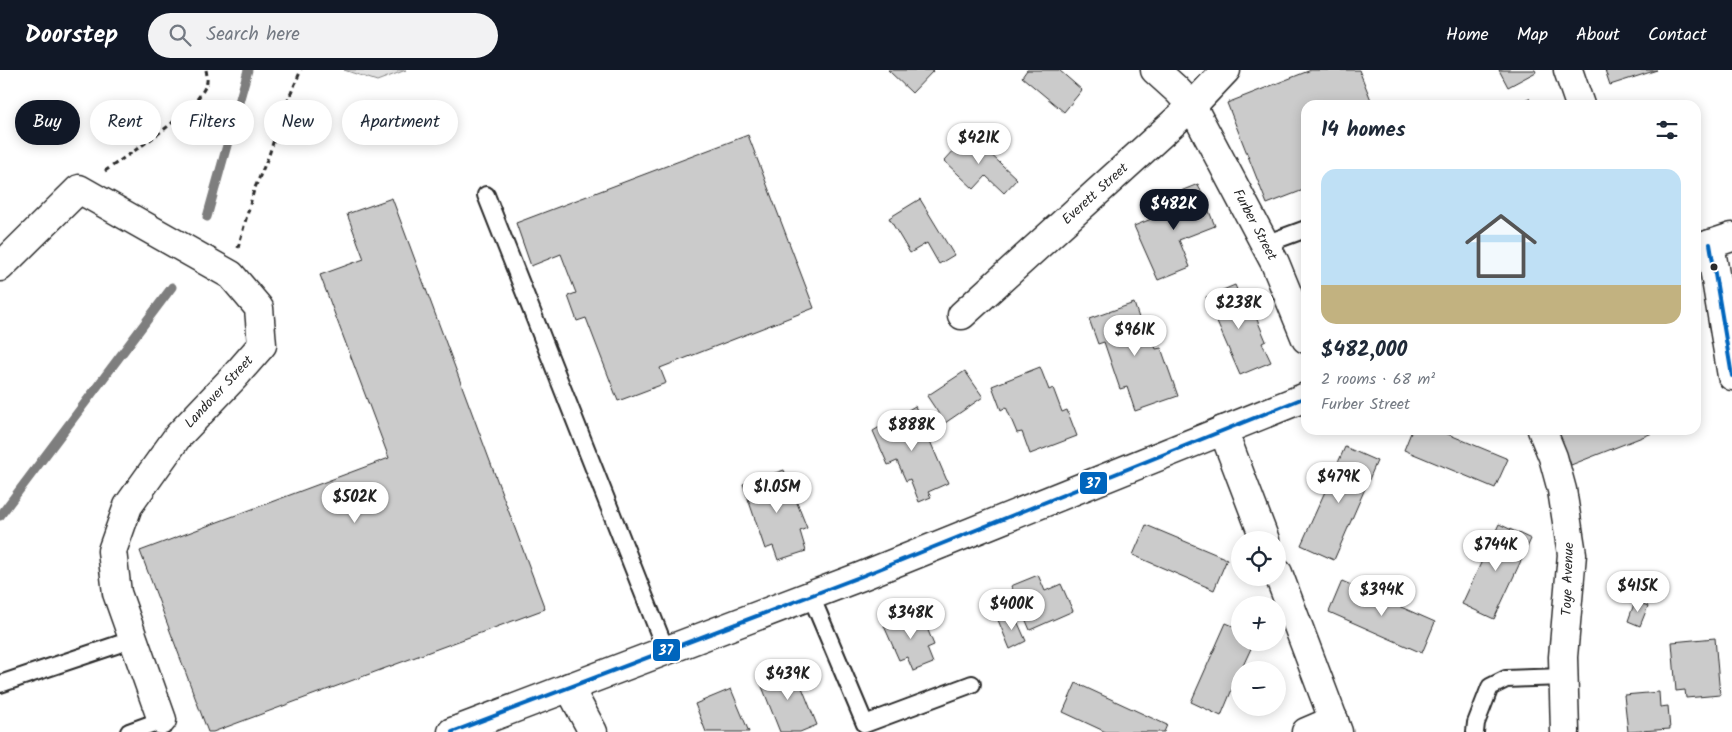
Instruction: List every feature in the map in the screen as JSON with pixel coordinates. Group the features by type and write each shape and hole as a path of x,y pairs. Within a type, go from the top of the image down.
{"street":[{"name":"Furber Street","path":"1155,70 1192,106 1301,309"},
{"name":"Everett Street","path":"962,315 1192,106 1226,70"},
{"path":"1568,70 1578,100"},
{"path":"0,267 79,189"},
{"name":"Landover Street","path":"79,189 231,275 258,308 262,345 236,376 178,436 128,506 112,551 117,593 162,720"},
{"path":"1713,243 1732,376"},
{"path":"452,732 811,596 1301,399"},
{"path":"1223,430 1262,531"},
{"name":"Toye Avenue","path":"1544,435 1553,457 1562,490 1572,554 1563,656 1565,732"},
{"path":"1283,586 1336,726 1306,732"},
{"path":"569,687 593,732"}],"lane":[{"path":"486,195 666,651"},
{"path":"1265,244 1301,231"},
{"path":"811,596 865,724 972,684"},
{"path":"0,684 134,639"},
{"path":"1475,732 1476,723 1490,687 1506,679 1564,677"},
{"path":"129,732 162,720"}],"path":[{"path":"79,189 164,130 188,108 206,85 206,70"},
{"path":"231,275 254,190 301,70"}],"shaded area":[{"path":"344,70 406,70 377,81"}],"building":[{"path":"888,70 934,70 912,93"},
{"path":"1027,70 1059,70 1082,90 1064,112 1022,77"},
{"path":"1311,70 1359,70 1371,100 1301,100 1301,191 1267,204 1227,103"},
{"path":"1499,70 1535,70 1536,72 1508,87"},
{"path":"1605,70 1657,70 1610,85"},
{"path":"969,134 1017,179 1004,193 986,176 974,189 944,161"},
{"path":"748,135 814,308 660,368 666,383 618,401 586,318 577,321 568,296 576,293 561,254 531,266 516,223"},
{"path":"1198,184 1215,226 1179,240 1190,267 1158,280 1134,226 1166,213 1161,199"},
{"path":"392,198 545,609 213,732 208,732 140,551 389,458 320,275 364,259 347,214"},
{"path":"920,199 954,255 939,264 927,243 910,253 889,218"},
{"path":"1235,285 1249,318 1255,315 1266,341 1262,343 1271,362 1240,375 1206,297"},
{"path":"1134,303 1142,327 1147,325 1156,349 1161,348 1178,396 1135,411 1127,387 1120,389 1104,342 1098,344 1089,319"},
{"path":"1040,367 1049,390 1053,388 1062,412 1067,410 1077,436 1030,454 1022,432 1017,433 1006,407 1001,410 992,386"},
{"path":"965,371 983,397 945,423 927,396"},
{"path":"915,406 948,483 928,492 931,497 919,502 910,479 906,481 897,461 888,465 873,431"},
{"path":"1410,435 1450,435 1508,459 1495,488 1404,450"},
{"path":"1560,435 1647,435 1571,465"},
{"path":"1345,447 1377,461 1334,560 1301,545"},
{"path":"784,470 807,528 800,531 806,551 778,560 773,546 765,549 743,484"},
{"path":"1499,524 1531,539 1494,619 1462,604"},
{"path":"1146,525 1227,559 1214,590 1133,555"},
{"path":"1038,575 1045,591 1061,584 1073,611 1030,630 1011,586"},
{"path":"1342,581 1435,622 1422,653 1329,612"},
{"path":"1635,601 1648,606 1640,626 1628,621"},
{"path":"920,611 934,645 927,648 933,663 913,671 907,657 899,660 884,626"},
{"path":"1014,614 1026,641 1010,649 998,620"},
{"path":"1226,623 1231,625 1231,651 1250,651 1245,661 1231,661 1231,692 1221,716 1191,702"},
{"path":"1715,638 1720,695 1686,698 1685,690 1676,691 1672,642"},
{"path":"793,665 817,725 800,732 780,732 759,679"},
{"path":"1076,683 1167,725 1164,732 1106,732 1063,712"},
{"path":"731,689 749,732 706,732 695,704"},
{"path":"1659,692 1660,707 1668,706 1670,729 1628,732 1624,695"}],"waterway":[{"path":"207,217 248,70"},
{"path":"0,516 172,287"}],"transit line":[{"name":"37","path":"1710,244 1732,376"},
{"name":"37","path":"452,732 862,576 1301,399"}]}
